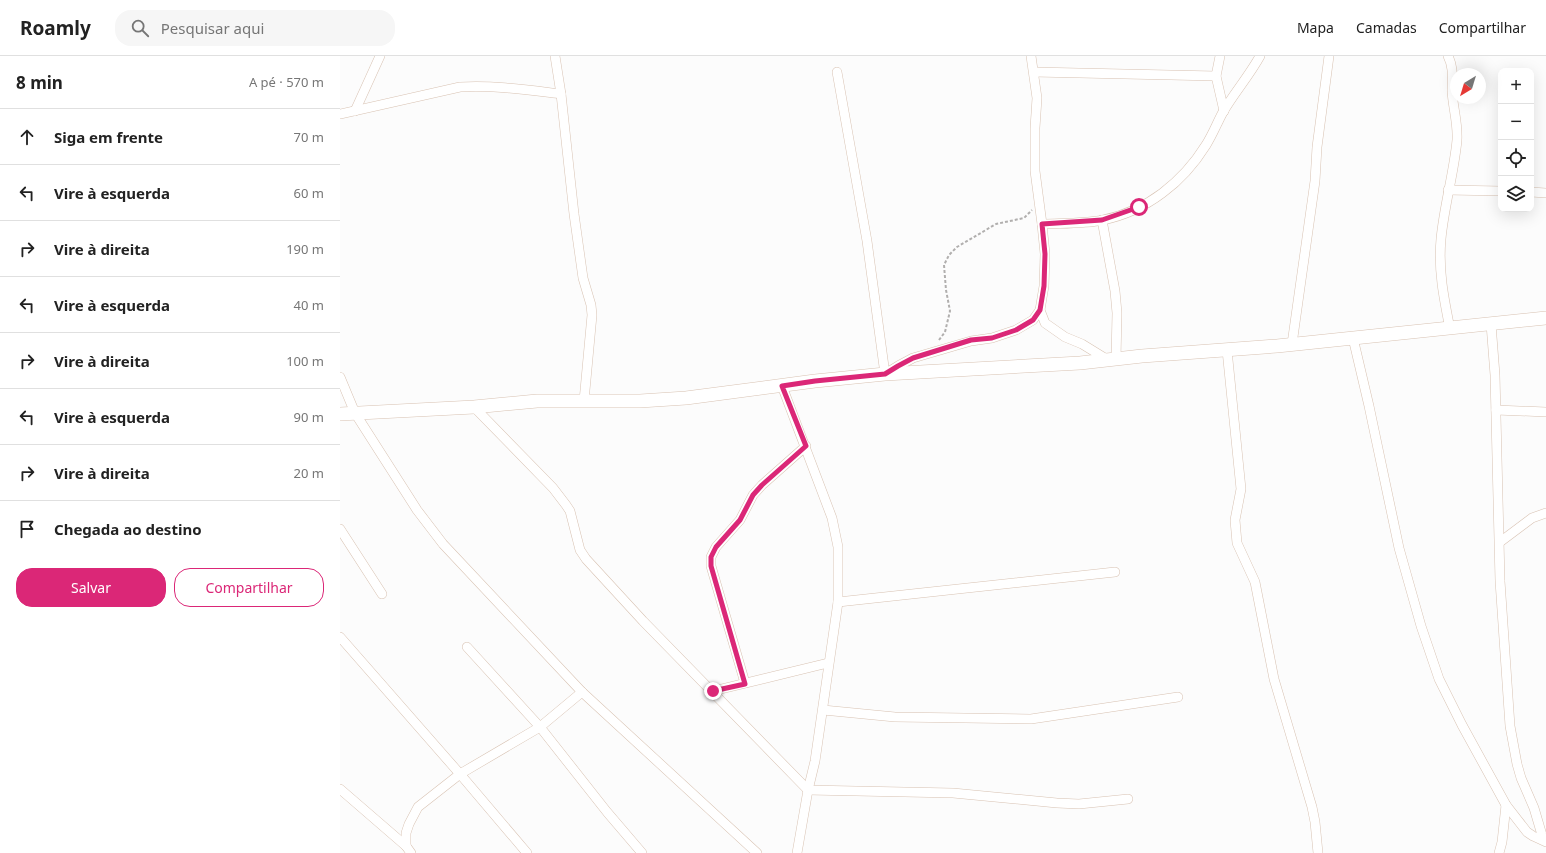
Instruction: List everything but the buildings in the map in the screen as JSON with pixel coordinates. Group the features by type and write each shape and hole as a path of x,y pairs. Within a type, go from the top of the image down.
{"street":[{"path":"355,111 380,56"},
{"path":"555,56 583,278 591,305 592,315 584,401"},
{"path":"885,374 903,363 926,354 971,340 992,338 1016,330 1033,320 1040,310 1044,286 1045,254 1040,202 1035,171 1037,98 1031,56"},
{"path":"1220,56 1216,76 1224,111"},
{"path":"1042,224 1102,220 1139,207 1168,190 1206,145 1224,111 1260,56"},
{"path":"1292,344 1315,181 1316,147 1329,56"},
{"path":"1448,56 1453,72 1452,92 1457,134 1456,150 1448,190 1441,239 1440,261 1442,292 1450,329"},
{"path":"837,72 867,241 885,374"},
{"path":"1034,72 1216,76"},
{"path":"340,114 460,88 476,86 561,94"},
{"path":"1448,190 1498,191"},
{"path":"1534,192 1546,193"},
{"path":"1102,220 1115,291 1117,313 1112,360"},
{"path":"1040,310 1045,323 1065,337 1112,360"},
{"path":"340,414 355,412 474,407 537,401 640,401 686,398 815,381 885,374 1112,360 1450,329 1546,318"},
{"path":"1492,324 1495,375 1500,581 1512,739 1521,778 1534,808 1542,835 1546,841"},
{"path":"1353,338 1369,406 1398,548 1421,626 1439,679 1462,725 1506,805 1527,832 1546,841"},
{"path":"1226,350 1241,489 1235,520 1237,543 1252,574 1257,589 1274,679 1312,807 1318,853"},
{"path":"340,377 355,412 418,510 443,544 582,692 757,853"},
{"path":"782,386 832,518 838,547 838,602 815,761 808,790 797,853"},
{"path":"474,407 517,450 566,505 570,511 580,550 586,559 808,790 953,793 1079,804 1128,799"},
{"path":"1496,410 1546,412"},
{"path":"745,684 711,566 711,557 716,547 740,520 753,495 762,485 806,446"},
{"path":"1500,542 1532,518 1546,513"},
{"path":"340,529 382,594"},
{"path":"838,602 1115,572"},
{"path":"340,637 527,853"},
{"path":"467,648 540,728 642,853"},
{"path":"713,691 828,663"},
{"path":"409,850 406,833 418,808 460,774 540,728 582,692"},
{"path":"823,710 895,717 1024,719 1178,697"},
{"path":"340,789 409,850"},
{"path":"1499,853 1502,842 1506,805"}],"path":[{"path":"926,354 945,332 950,311 946,290 944,265 949,255 957,247 996,224 1024,218 1040,202"}],"route":[{"path":"713,691 745,684 711,566 711,557 716,547 740,520 753,495 762,485 806,446 782,386 885,374 913,358 971,340 992,338 1016,330 1033,320 1040,310 1044,286 1045,254 1042,224 1102,220 1115,217 1139,207"}]}
